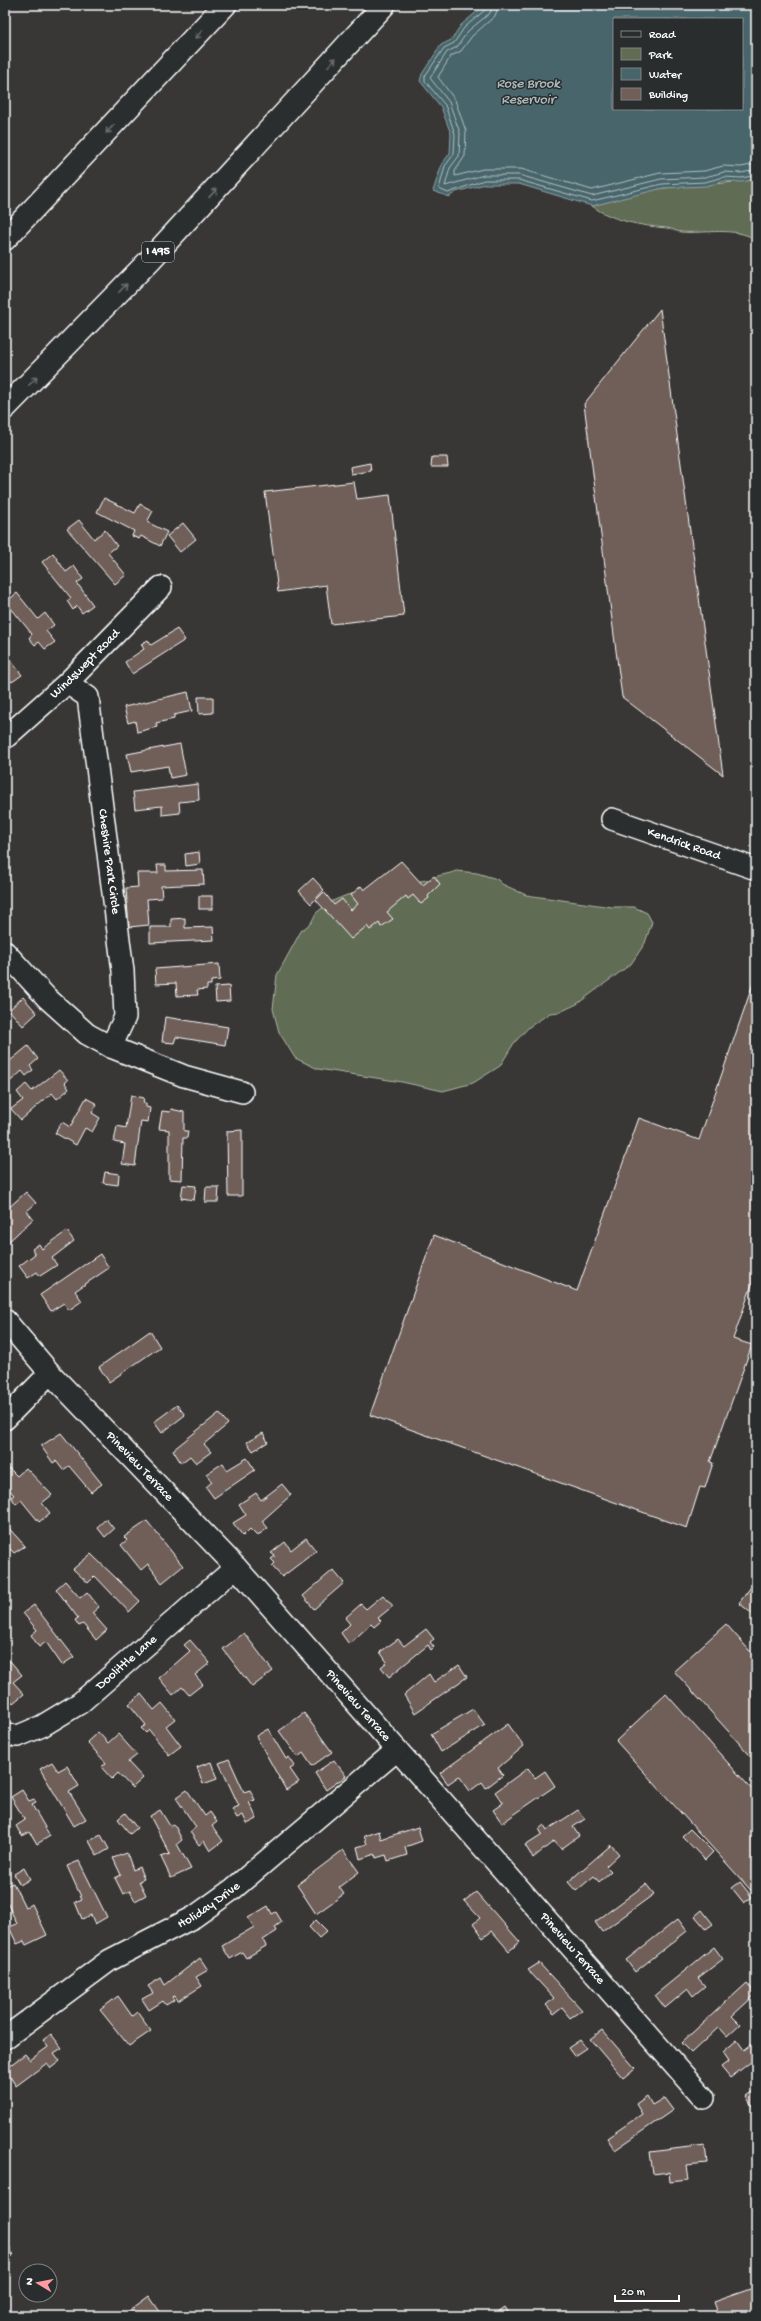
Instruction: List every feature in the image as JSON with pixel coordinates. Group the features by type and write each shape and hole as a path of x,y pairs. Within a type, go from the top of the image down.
{"highway":[{"path":"5,238 225,5"},
{"name":"I 495","path":"5,408 150,260 384,5"}],"street":[{"name":"Windswept Road","path":"5,738 67,684 161,587"},
{"name":"Cheshire Park Circle","path":"67,684 88,697 116,908 123,971 125,1017 111,1047"},
{"name":"Kendrick Road","path":"612,819 756,869"},
{"path":"5,952 53,1003 87,1034 111,1047 184,1076 242,1092"},
{"name":"Pineview Terrace","path":"5,1320 50,1373 236,1567 704,2098"},
{"path":"5,1420 50,1373"},
{"name":"Doolittle Lane","path":"5,1735 18,1736 42,1726 80,1703 236,1567"},
{"name":"Holiday Drive","path":"5,2038 110,1960 194,1917 233,1889 397,1750"}],"green space":[{"path":"756,179 756,240 739,233 681,232 669,228 628,222 600,211 592,206 655,189"},
{"path":"456,871 477,873 497,879 502,884 526,895 612,907 634,907 647,913 652,922 645,943 631,964 577,1004 560,1012 550,1013 529,1027 514,1043 500,1066 473,1083 443,1091 402,1082 318,1069 295,1058 279,1032 273,1009 277,975 301,931 311,923 316,913 330,902 347,895 431,879"}],"water":[{"name":"Rose Brook Reservoir","path":"485,5 756,5 756,179 742,182 725,181 706,186 663,188 592,206 519,184 485,184 456,192 449,197 433,191 442,164 450,153 451,134 441,107 420,81 422,74 441,45 451,40 461,25"}],"building":[{"path":"660,309 723,775 622,697 584,404"},
{"path":"432,457 447,457 448,467 431,467"},
{"path":"370,463 371,471 351,474 350,467"},
{"path":"354,482 357,499 390,495 404,616 331,624 326,585 278,592 265,492"},
{"path":"104,498 135,513 140,504 153,511 147,522 167,532 160,546 141,536 139,539 132,536 134,531 97,512"},
{"path":"79,520 94,539 105,530 117,546 108,553 126,575 115,584 67,529"},
{"path":"183,523 196,539 180,552 167,536"},
{"path":"53,553 66,572 74,566 83,579 77,583 93,605 82,613 77,606 73,610 67,601 71,598 42,562"},
{"path":"17,593 38,619 45,613 54,625 46,631 55,642 45,649 39,642 35,645 29,638 32,634 6,602"},
{"path":"177,629 185,640 132,674 125,662 144,649 141,644 148,640 151,645"},
{"path":"5,653 22,675 12,682 5,674"},
{"path":"188,692 192,711 174,715 174,719 156,723 157,727 137,732 135,721 128,723 124,707"},
{"path":"198,697 213,697 213,713 199,714"},
{"path":"180,744 186,775 170,778 168,766 131,772 127,754"},
{"path":"198,784 199,800 179,802 180,813 162,815 162,806 135,809 133,792"},
{"path":"199,852 200,864 186,866 185,854"},
{"path":"401,861 423,885 434,876 440,884 428,896 429,898 421,904 413,895 408,899 406,896 387,912 393,919 381,927 379,923 370,930 367,926 351,939 316,900 324,892 334,905 342,899 351,910 358,904 351,895 361,886 364,890"},
{"path":"157,865 166,865 166,871 203,870 204,884 161,886 162,898 147,899 149,925 129,927 126,888 138,887 137,873 158,873"},
{"path":"313,878 324,890 311,904 299,891"},
{"path":"199,896 212,896 212,909 199,909"},
{"path":"185,918 185,928 213,927 214,940 150,943 150,927 171,927 171,919"},
{"path":"219,964 220,980 211,981 211,985 207,985 207,989 197,990 198,995 177,996 176,983 156,984 155,969"},
{"path":"756,975 756,1273 733,1339 752,1345 710,1462 713,1463 705,1488 700,1487 687,1528 370,1415 434,1235 577,1291 639,1118 699,1140"},
{"path":"229,986 230,1001 216,1002 215,987"},
{"path":"23,997 37,1013 23,1026 9,1010"},
{"path":"165,1017 228,1027 225,1045 176,1037 174,1043 162,1042"},
{"path":"28,1046 38,1059 30,1066 33,1070 26,1076 22,1071 5,1086 5,1065"},
{"path":"59,1070 68,1080 65,1083 69,1089 57,1099 52,1093 21,1120 11,1109 23,1100 17,1092 26,1084 32,1091"},
{"path":"131,1095 144,1098 143,1103 146,1103 146,1107 150,1108 148,1122 141,1121 135,1166 122,1164 125,1144 114,1142 117,1126 126,1128"},
{"path":"86,1098 97,1104 92,1113 100,1118 92,1132 85,1128 76,1145 55,1133 62,1122 70,1127"},
{"path":"171,1109 184,1112 184,1131 188,1131 187,1138 183,1138 182,1180 169,1179 169,1130 159,1129 162,1111 170,1112"},
{"path":"242,1130 242,1196 228,1196 227,1131"},
{"path":"105,1172 119,1174 118,1185 103,1183"},
{"path":"183,1185 196,1186 194,1200 181,1198"},
{"path":"206,1187 219,1187 218,1202 205,1202"},
{"path":"26,1192 36,1203 27,1211 33,1219 5,1245 5,1211"},
{"path":"67,1231 74,1241 52,1258 57,1265 40,1276 37,1272 28,1278 19,1266 35,1254 32,1249 39,1244 42,1249"},
{"path":"100,1254 109,1268 75,1291 82,1301 69,1310 64,1303 51,1311 40,1295"},
{"path":"150,1331 160,1347 109,1382 99,1367"},
{"path":"177,1405 185,1415 162,1433 154,1422"},
{"path":"219,1413 228,1424 204,1444 211,1452 196,1463 190,1456 181,1463 173,1450"},
{"path":"61,1433 102,1484 91,1492 69,1466 63,1470 56,1461 53,1463 41,1446"},
{"path":"263,1433 268,1442 253,1451 247,1442"},
{"path":"247,1458 255,1470 214,1498 206,1487 212,1482 206,1474 223,1463 227,1470"},
{"path":"6,1465 17,1476 26,1468 52,1495 42,1503 50,1513 39,1522 21,1500 16,1504 11,1497 14,1495 5,1485"},
{"path":"282,1484 291,1495 262,1521 268,1528 257,1536 250,1529 243,1536 233,1523 246,1515 239,1504 256,1493 261,1500"},
{"path":"106,1519 114,1529 105,1537 97,1527"},
{"path":"147,1521 183,1566 162,1583 148,1564 141,1570 121,1545 127,1540 124,1537"},
{"path":"5,1524 25,1546 14,1553 5,1544"},
{"path":"306,1538 316,1551 282,1577 272,1566 275,1563 271,1559 275,1556 271,1553 285,1542 291,1550"},
{"path":"91,1554 140,1601 129,1612 95,1576 88,1583 73,1569"},
{"path":"333,1570 344,1583 314,1609 303,1596"},
{"path":"756,1580 756,1617 739,1603"},
{"path":"65,1581 80,1598 87,1592 99,1607 92,1613 107,1630 96,1640 83,1624 79,1626 75,1620 78,1618 56,1589"},
{"path":"383,1595 393,1606 378,1618 381,1621 374,1627 371,1624 349,1644 341,1633 350,1624 345,1618 361,1604 366,1609"},
{"path":"34,1605 74,1657 62,1665 46,1642 39,1647 31,1635 37,1630 23,1613"},
{"path":"726,1624 756,1658 756,1762 674,1671"},
{"path":"426,1629 434,1639 430,1642 434,1647 431,1650 428,1645 389,1677 381,1667 387,1662 380,1652 398,1639 404,1646"},
{"path":"244,1633 273,1671 252,1687 223,1649"},
{"path":"190,1640 210,1663 195,1675 203,1684 189,1695 182,1687 173,1695 159,1678 190,1651 184,1645"},
{"path":"10,1661 22,1675 13,1682 24,1694 13,1703 5,1693 5,1664"},
{"path":"459,1665 467,1677 415,1713 404,1695 429,1674 434,1682"},
{"path":"141,1694 154,1710 162,1703 175,1719 166,1726 181,1746 169,1755 149,1730 146,1733 141,1728 146,1725 129,1704"},
{"path":"666,1694 756,1794 756,1896 616,1741"},
{"path":"473,1709 485,1725 441,1752 431,1734"},
{"path":"304,1713 332,1752 312,1766 303,1753 298,1757 279,1731"},
{"path":"508,1724 524,1746 498,1768 503,1775 486,1788 482,1782 470,1791 459,1776 448,1784 440,1773"},
{"path":"268,1729 286,1759 289,1757 295,1766 290,1769 299,1782 286,1790 256,1736"},
{"path":"98,1732 108,1743 118,1734 137,1755 128,1762 143,1778 132,1788 118,1773 112,1779 101,1767 106,1763 87,1742"},
{"path":"229,1759 244,1792 250,1790 255,1800 249,1802 257,1819 247,1824 243,1815 237,1818 232,1809 239,1806 219,1763"},
{"path":"334,1760 346,1776 326,1790 315,1773"},
{"path":"52,1762 58,1771 67,1766 79,1786 69,1792 86,1819 74,1826 40,1769"},
{"path":"211,1762 217,1779 203,1784 197,1767"},
{"path":"528,1768 535,1778 545,1771 555,1786 502,1823 493,1810 503,1803 495,1792"},
{"path":"22,1790 29,1801 34,1799 36,1803 32,1805 50,1836 37,1844 30,1832 22,1836 16,1826 25,1820 11,1797"},
{"path":"187,1790 205,1816 210,1812 217,1822 212,1826 223,1841 210,1851 204,1841 199,1845 190,1832 196,1827 176,1798"},
{"path":"160,1810 170,1826 174,1824 182,1840 177,1844 191,1869 171,1878 161,1857 170,1854 150,1816"},
{"path":"578,1810 585,1819 573,1827 579,1836 561,1849 554,1841 533,1858 525,1845 542,1834 539,1829 544,1825 547,1830"},
{"path":"125,1813 137,1828 130,1834 118,1819"},
{"path":"418,1827 422,1841 405,1847 407,1855 388,1861 386,1855 376,1858 375,1854 360,1859 357,1847 367,1844 364,1836 379,1831 381,1839"},
{"path":"690,1829 713,1852 705,1860 682,1836"},
{"path":"101,1835 109,1849 97,1856 89,1841"},
{"path":"611,1845 619,1854 606,1866 611,1871 599,1882 594,1876 576,1891 568,1882"},
{"path":"343,1850 359,1872 339,1887 344,1894 316,1914 297,1885"},
{"path":"127,1853 133,1870 139,1867 144,1879 139,1881 146,1895 135,1901 130,1891 123,1894 115,1878 121,1875 113,1858"},
{"path":"79,1861 107,1917 95,1924 91,1915 82,1919 75,1902 82,1899 67,1866"},
{"path":"24,1868 30,1879 20,1885 14,1874"},
{"path":"740,1882 752,1897 744,1903 732,1888"},
{"path":"13,1883 25,1907 32,1904 47,1935 26,1945 24,1941 17,1944 9,1927 17,1924 5,1898 5,1886"},
{"path":"646,1884 654,1894 602,1932 595,1922"},
{"path":"476,1892 520,1942 509,1951 492,1931 483,1938 473,1924 480,1918 464,1901"},
{"path":"268,1906 272,1914 276,1912 282,1922 275,1927 277,1931 263,1940 266,1946 246,1958 242,1952 230,1959 222,1946 254,1927 248,1918"},
{"path":"702,1910 713,1924 706,1929 695,1916"},
{"path":"678,1919 687,1931 635,1972 626,1960"},
{"path":"316,1920 327,1931 319,1938 309,1927"},
{"path":"714,1947 723,1959 698,1978 705,1986 693,1996 688,1989 665,2008 655,1995"},
{"path":"200,1958 208,1970 196,1977 202,1986 178,2001 175,1996 172,1997 174,2000 166,2005 163,2001 149,2010 142,1999 153,1993 148,1986 161,1978 165,1985"},
{"path":"539,1963 582,2010 570,2018 562,2008 554,2014 546,2005 554,1998 528,1970"},
{"path":"747,1983 756,1994 732,2016 740,2024 727,2036 719,2027 691,2053 681,2043"},
{"path":"118,1996 132,2016 137,2012 151,2031 129,2046 100,2010"},
{"path":"602,2030 635,2068 623,2078 590,2039"},
{"path":"51,2034 62,2048 54,2053 60,2061 51,2068 47,2063 16,2086 5,2069 25,2054 30,2060 48,2047 43,2040"},
{"path":"580,2040 586,2048 574,2056 568,2048"},
{"path":"737,2040 744,2050 756,2041 756,2058 730,2078 721,2067 729,2061 723,2052"},
{"path":"756,2089 756,2108 754,2109 746,2096"},
{"path":"647,2096 652,2105 664,2098 673,2110 615,2150 607,2138 642,2114 636,2104"},
{"path":"705,2145 707,2163 686,2165 688,2180 670,2182 669,2172 653,2174 650,2152"},
{"path":"5,2234 13,2256 5,2259"},
{"path":"756,2287 756,2316 718,2316 713,2302"},
{"path":"149,2296 163,2316 122,2316"},
{"path":"505,2307 511,2316 501,2316 498,2312"}]}
